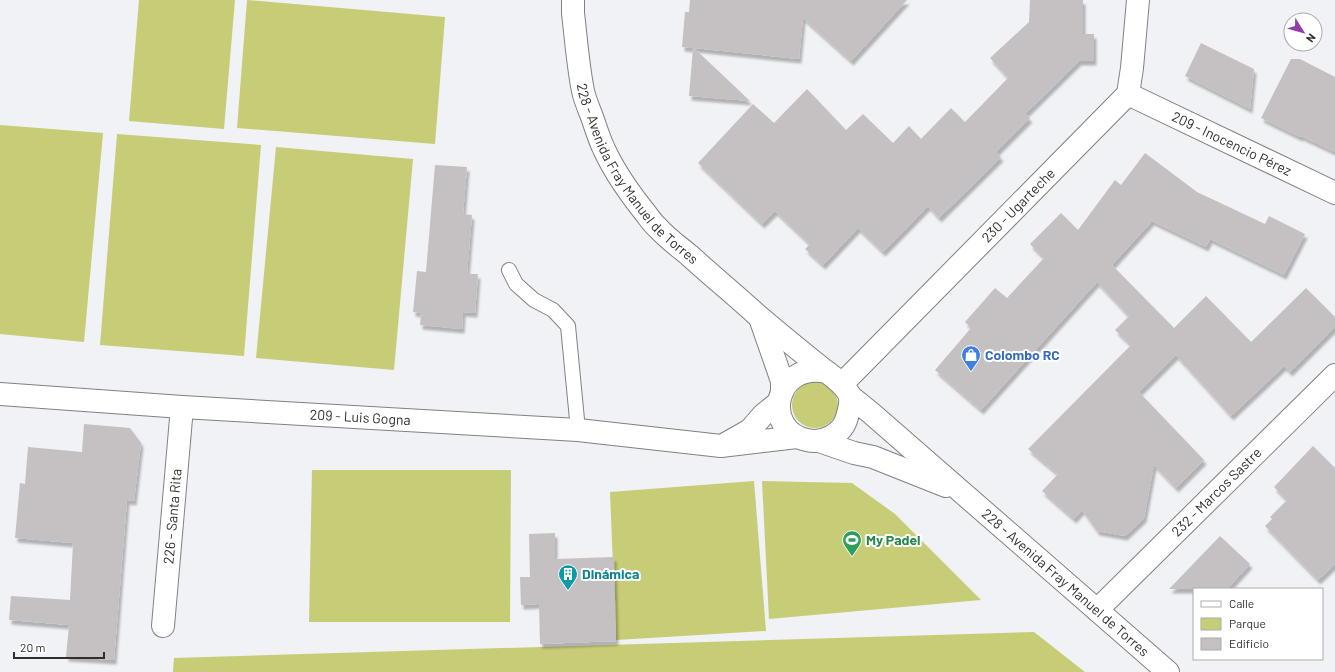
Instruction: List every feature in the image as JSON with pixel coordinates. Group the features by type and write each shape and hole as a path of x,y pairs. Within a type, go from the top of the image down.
{"street":[{"name":"228 - Avenida Fray Manuel de Torres","path":"573,0 573,13 583,92 603,149 625,187 657,228 840,384 871,413 1168,672"},
{"path":"1128,94 1132,68 1138,0"},
{"name":"209 - Inocencio Pérez","path":"1128,94 1335,194"},
{"name":"230 - Ugarteche","path":"840,384 1128,94"},
{"path":"720,446 738,438 750,430 780,397 787,382 796,375 806,371 817,370 840,384 850,409 847,420 840,431 831,437 819,441 808,441 798,437 783,423 780,413 780,397 782,381 760,317"},
{"name":"232 - Marcos Sastre","path":"1097,610 1335,375"},
{"name":"209 - Luis Gogna","path":"0,394 182,407 578,430 720,446 798,437"},
{"name":"226 - Santa Rita","path":"163,626 182,407"},
{"name":"228 - Avenida Fray Manuel de Torres","path":"819,441 854,453 873,457 963,493"}],"lane":[{"path":"509,270 516,284 534,300 553,310 568,326 578,430"}],"green space":[{"path":"139,0 235,0 224,129 129,121"},
{"path":"247,0 445,17 435,144 237,128"},
{"path":"0,125 103,133 84,342 0,334"},
{"path":"117,134 261,145 244,356 100,345"},
{"path":"276,147 413,159 394,370 256,358"},
{"path":"820,382 832,388 837,396 837,414 832,422 824,427 810,428 798,422 793,414 792,400 798,388 806,383"},
{"path":"312,470 511,470 510,622 309,622"},
{"path":"754,481 766,631 616,640 610,492"},
{"name":"My Padel","path":"762,481 852,483 895,514 981,600 769,619"},
{"path":"1034,632 1085,672 173,672 174,658"}],"building":[{"path":"690,0 907,0 851,61 803,18 799,59 694,48 750,101 689,96 693,48 682,47 685,12 689,12"},
{"path":"1030,0 1083,0 1083,34 1094,34 1094,61 1079,61 1025,114 1030,118 996,152 1001,157 939,218 928,206 883,252 858,228 823,265 805,249 810,244 775,211 762,224 698,163 753,104 774,123 807,89 846,130 863,114 893,143 909,126 921,139 951,108 965,122 1008,78 990,58 1029,22"},
{"path":"1201,43 1254,69 1250,109 1185,76"},
{"path":"1291,59 1300,59 1335,77 1335,152 1261,118"},
{"path":"1145,153 1197,192 1265,224 1269,216 1305,234 1284,275 1210,239 1206,247 1152,221 1112,265 1174,328 1206,296 1251,342 1306,288 1335,317 1335,327 1290,372 1284,366 1231,416 1176,355 1139,392 1204,460 1176,488 1154,465 1144,518 1125,536 1097,531 1082,510 1074,519 1042,491 1058,474 1028,449 1131,345 1115,330 1129,316 1097,282 981,410 935,370 971,328 965,322 995,288 1007,298 1044,258 1030,244 1061,213 1078,230 1115,180 1121,185"},
{"path":"435,165 467,167 463,214 472,215 467,274 478,274 475,313 463,312 462,329 420,325 421,313 413,312 417,271 426,272"},
{"path":"84,424 130,428 141,443 134,501 127,500 114,660 66,657 69,625 9,620 11,596 70,600 73,543 15,538 20,483 25,484 28,447 82,452"},
{"path":"1313,446 1335,468 1335,564 1318,580 1265,526 1272,519 1270,517 1287,500 1274,487"},
{"name":"Dinámica","path":"555,533 555,559 614,557 616,641 540,644 539,604 521,605 520,577 530,577 529,534"},
{"path":"1220,536 1250,564 1228,588 1169,589"}],"place":[{"name":"Colombo RC","path":"971,372"},
{"name":"My Padel","path":"852,557"},
{"name":"Dinámica","path":"568,591"}]}
